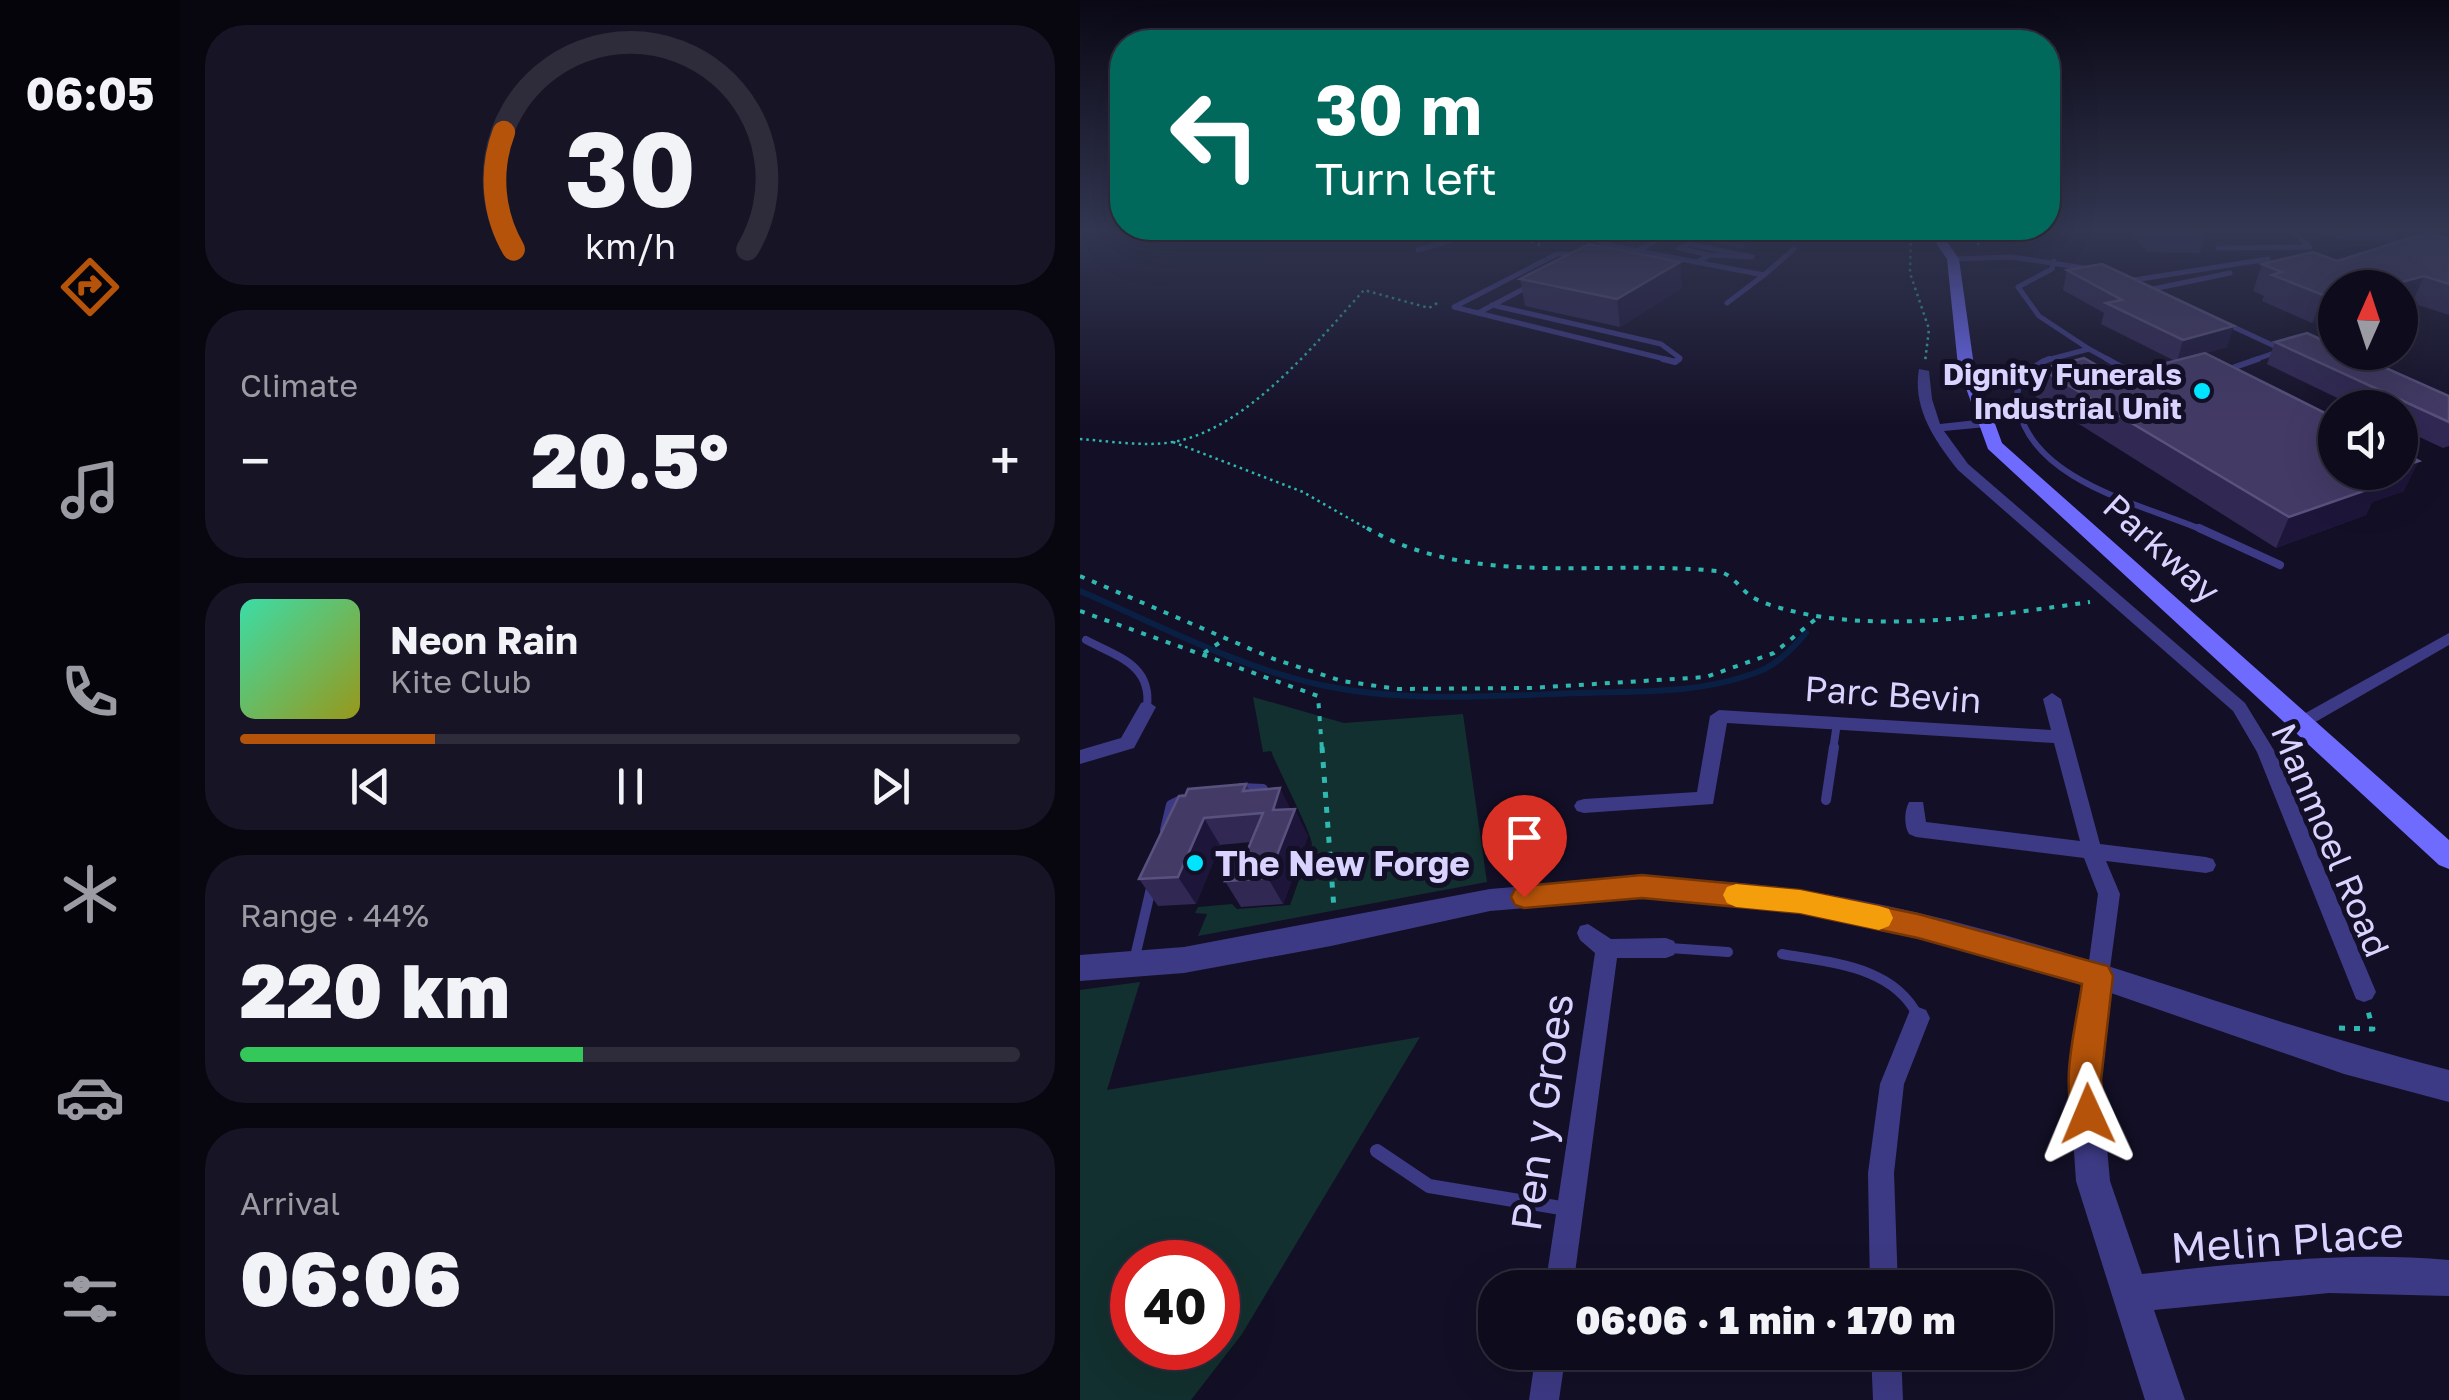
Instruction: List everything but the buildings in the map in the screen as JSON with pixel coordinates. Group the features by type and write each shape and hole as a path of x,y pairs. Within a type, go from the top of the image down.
{"main road":[{"name":"Parkway","path":"1957,295 1966,366 1994,445 2449,858"}],"street":[{"name":"Manmoel Road","path":"1922,371 1924,401 1934,428 1963,467 2239,708 2266,752 2364,992"},
{"path":"1934,428 1986,423"},
{"path":"2299,724 2449,638"},
{"path":"2052,699 2093,854 2109,894 2085,1080 2093,1181 2165,1400"},
{"path":"1080,757 1128,743 1147,708"},
{"name":"Parc Bevin","path":"1584,806 1706,799 1719,716 2063,737"},
{"path":"1916,807 1916,829 2093,854 2206,864"},
{"path":"1080,968 1184,960 1490,900 1642,886 1800,901 1918,926 2098,976 2344,1059 2449,1086"},
{"name":"Pen y Groes","path":"1562,1270 1598,941 1666,948"},
{"path":"1884,1270 1881,1173 1892,1084 1918,1018"},
{"name":"Melin Place","path":"2130,1294 2324,1274 2393,1271 2449,1278"},
{"path":"1544,1400 1548,1370"},
{"path":"1887,1370 1888,1400"}],"lane":[{"path":"1477,295 1454,307 1675,362 1680,358 1662,344 1492,305"},
{"path":"1478,312 1511,295"},
{"path":"1727,303 1737,295"},
{"path":"2021,295 2045,322 2125,370"},
{"path":"2218,320 2283,350 2236,367"},
{"path":"2089,349 2043,361 2029,370 2017,387 2016,408 2030,436 2056,464 2083,483 2216,534 2280,565"},
{"path":"1086,640 1144,670 1152,688 1147,708"},
{"path":"1826,800 1838,723"},
{"path":"1224,788 1262,789"},
{"path":"1162,840 1171,805 1188,796"},
{"path":"1133,964 1154,876"},
{"path":"1666,948 1728,952"},
{"path":"1782,954 1863,972 1896,986 1914,1002 1918,1018"},
{"path":"1377,1151 1429,1186 1570,1210"}],"path":[{"path":"1080,439 1173,442 1205,434 1290,370 1359,295"},
{"path":"1383,295 1429,308 1446,299"},
{"path":"1918,295 1929,329 1922,371"},
{"path":"1173,442 1303,492 1398,546 1474,565 1722,570 1754,598 1819,616 2014,614 2115,598"},
{"path":"1080,576 1316,673 1370,686 1429,690 1678,681 1732,671 1774,653 1819,616"},
{"path":"1080,611 1318,696 1334,901 1332,934"},
{"path":"1204,653 1225,638"}],"green space":[{"path":"1253,697 1344,723 1463,714 1487,882 1198,936 1207,914 1195,913 1198,907 1290,905 1312,844 1271,751 1263,752"},
{"path":"1140,982 1107,1090 1420,1037 1240,1337 1240,1240 1110,1240 1110,1370 1214,1370 1191,1400 1080,1400 1080,990"}],"waterway":[{"path":"1080,591 1259,668 1353,691 1417,696 1645,691 1710,685 1768,667 1806,633"}],"slow traffic":[{"path":"1736,895 1800,901 1879,918"}],"place":[{"name":"Dignity Funerals Industrial Unit","path":"2202,391"},
{"name":"The New Forge","path":"1195,863"}],"route":[{"path":"1524,897 1642,886 1800,901 1918,926 2098,976 2085,1080 2088,1114"}]}
